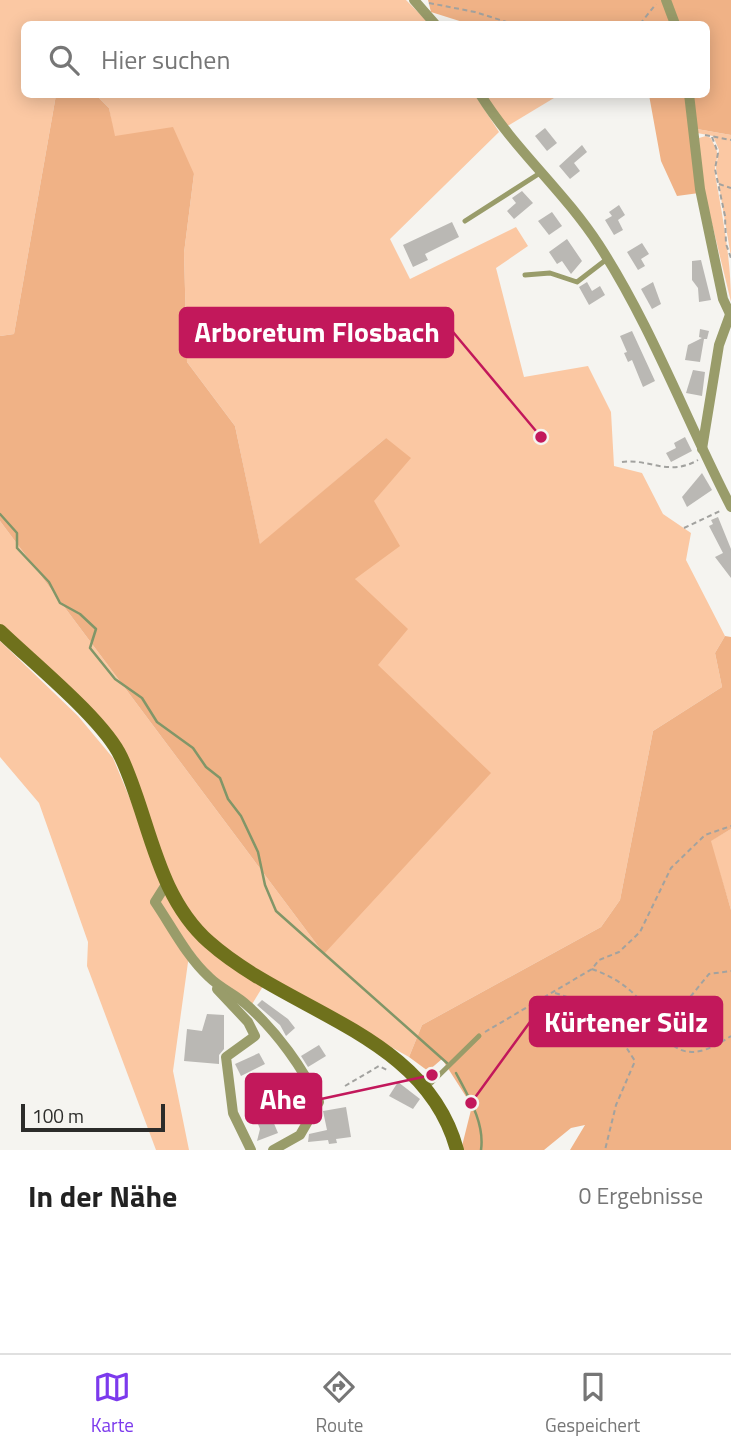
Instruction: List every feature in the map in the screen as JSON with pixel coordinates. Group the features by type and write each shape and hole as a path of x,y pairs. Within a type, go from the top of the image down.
{"main road":[{"path":"0,631 101,728 121,755 167,883 208,941 265,981 403,1063 427,1087 446,1117 457,1149"}],"street":[{"path":"414,0 432,21"},
{"path":"666,0 674,21"},
{"path":"483,98 504,132 579,217 607,258 626,291 731,506"},
{"path":"690,98 700,189 723,299 731,313 715,364 704,453"},
{"path":"167,883 155,902 209,977 248,1022 255,1036 226,1057 233,1114 251,1150"},
{"path":"209,977 249,1006 292,1056 319,1102 300,1135 273,1150"}],"lane":[{"path":"465,221 540,173"},
{"path":"525,275 550,273 577,282 607,258"},
{"path":"427,1087 479,1036"}],"path":[{"path":"643,21 652,13 657,0"},
{"path":"426,2 504,21"},
{"path":"695,135 731,140"},
{"path":"712,137 718,153 715,169 726,247 731,258"},
{"path":"718,183 731,188"},
{"path":"622,462 632,460 657,468 689,465 704,453"},
{"path":"684,528 731,506"},
{"path":"479,1036 592,969 599,960 618,952 640,932 671,868 705,835 731,826"},
{"path":"592,969 617,977 641,1000 664,1040 681,1052 699,1053 731,1036"},
{"path":"653,1018 673,1018 709,974 731,971"},
{"path":"554,993 585,1002 612,1026 635,1061 616,1105 605,1150"},
{"path":"345,1086 379,1066 395,1074 403,1063"}],"shaded area":[{"path":"0,0 406,0 427,21 21,21 21,98 55,98 14,334 0,336"},
{"path":"428,0 731,0 731,135 697,129 699,193 677,196 661,161 650,98 710,98 710,21 460,21 431,12"},
{"path":"55,98 99,98 109,108 115,136 173,127 194,174 184,253 187,362 235,426 260,544 386,438 411,458 374,501 400,546 355,579 408,629 378,665 491,773 324,954 0,521 0,336 14,334"},
{"path":"99,98 477,98 499,132 390,239 410,279 516,227 528,246 496,268 524,377 588,366 611,412 614,466 642,473 663,514 691,533 686,560 725,636 715,653 722,687 653,731 620,900 601,927 422,1025 409,1057 266,977 209,939 168,883 122,754 0,627 0,521 324,954 378,665 355,579 386,438 260,545 235,426 187,362 184,253 194,174 114,137 109,108"},
{"path":"487,98 554,98 506,127"},
{"path":"697,129 731,135 731,257 716,168 719,150 713,136 697,133"},
{"path":"699,138 711,138 717,151 715,174 728,255 731,302 700,174"},
{"path":"725,636 731,637 731,829 711,841 731,910 731,1150 570,1150 585,1125 571,1128 544,1150 461,1150 472,1106 442,1059 428,1071 409,1057 422,1025 601,927 620,900 653,731 722,687 715,653"},
{"path":"0,641 78,716 113,758 165,883 154,901 189,955 173,1071 189,1150 156,1150 87,966 88,942 39,803 0,757"},
{"path":"731,829 731,910 710,841"},
{"path":"163,891 265,983 251,1006 211,976 156,902"}],"building":[{"path":"545,128 557,143 547,151 535,136"},
{"path":"582,145 587,152 574,163 580,171 570,179 559,166"},
{"path":"522,191 533,203 514,219 507,211 516,203 512,198"},
{"path":"619,205 625,215 618,220 623,230 614,235 605,220 612,216 609,212"},
{"path":"552,212 562,226 549,235 538,221"},
{"path":"452,222 459,237 425,254 428,260 413,267 403,245"},
{"path":"567,239 582,261 571,274 562,261 557,264 549,252"},
{"path":"642,243 649,254 641,259 645,266 638,270 627,252"},
{"path":"701,260 711,300 699,302 698,288 692,280 692,261"},
{"path":"587,282 592,291 600,286 605,295 589,305 579,287"},
{"path":"653,282 661,304 652,309 641,289"},
{"path":"700,329 709,331 707,339 704,339 700,362 685,360 688,345 702,338 699,337"},
{"path":"632,331 655,381 643,387 632,360 628,362 620,336"},
{"path":"693,370 705,372 702,396 686,393"},
{"path":"685,437 692,451 671,462 666,453 676,448 674,443"},
{"path":"702,473 712,490 687,507 682,497"},
{"path":"718,517 731,549 731,578 715,557 723,553 709,526 713,524 711,520"},
{"path":"262,1000 288,1019 295,1028 286,1036 280,1025 257,1005"},
{"path":"207,1014 224,1015 224,1049 219,1055 219,1064 184,1061 187,1029 202,1031"},
{"path":"319,1045 326,1056 308,1067 301,1056"},
{"path":"259,1053 265,1064 241,1076 235,1064"},
{"path":"398,1082 420,1099 413,1109 389,1096"},
{"path":"346,1107 351,1137 336,1139 337,1143 329,1144 328,1140 308,1142 309,1134 327,1130 323,1111"},
{"path":"270,1114 278,1133 257,1141 260,1129 256,1119"}],"waterway":[{"path":"0,514 17,533 17,548 49,582 60,603 80,614 96,629 90,648 115,679 142,698 157,722 193,748 206,767 220,778 228,799 241,816 258,852 265,885 276,911 447,1063"},
{"path":"456,1073 478,1120 481,1150"}],"place":[{"name":"Arboretum Flosbach","path":"541,437"},
{"name":"Ahe","path":"432,1075"},
{"name":"Kürtener Sülz","path":"471,1103"}]}
